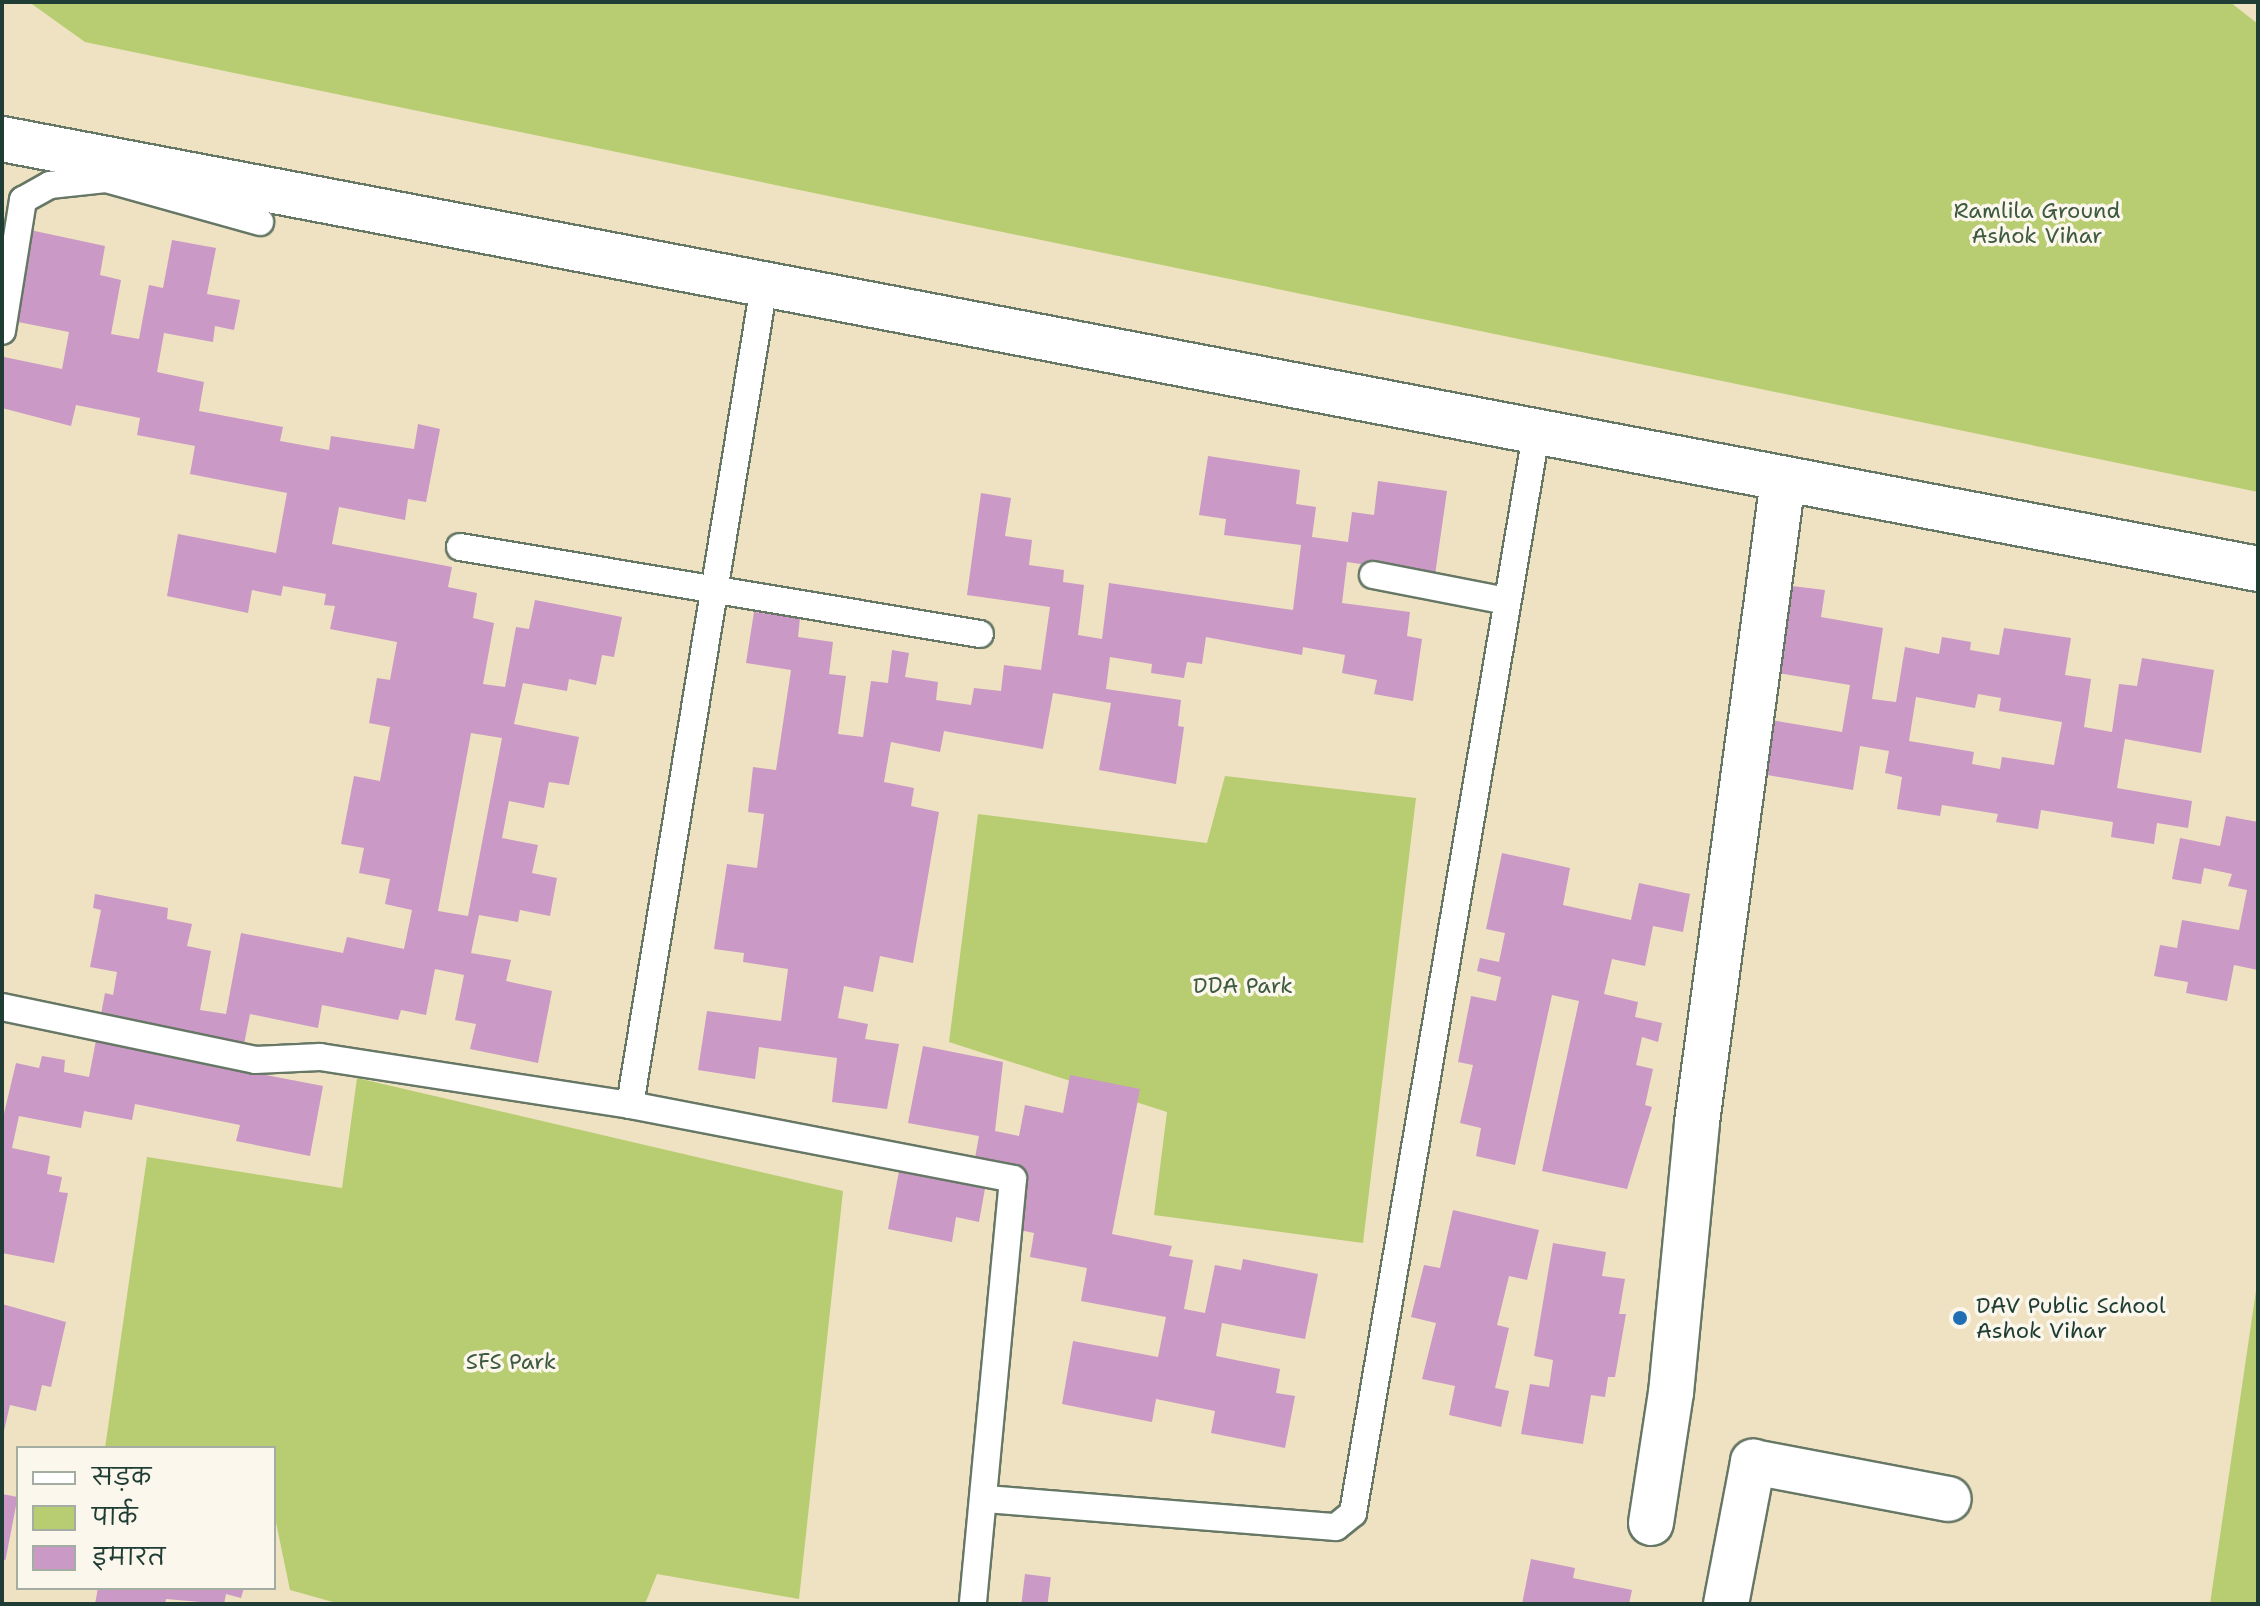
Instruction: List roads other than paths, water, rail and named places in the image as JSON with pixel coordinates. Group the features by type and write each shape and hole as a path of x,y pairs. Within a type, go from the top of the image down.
{"street":[{"path":"2,139 1536,434 2258,569"},
{"path":"1651,1523 1671,1393 1697,1122 1783,480"},
{"path":"1726,1604 1753,1462 1949,1499"}],"lane":[{"path":"2,331 8,257 23,200 50,185 106,179 260,222"},
{"path":"630,1105 764,286"},
{"path":"986,1499 1336,1527 1353,1513 1536,434"},
{"path":"460,547 980,634"},
{"path":"1373,575 1507,601"},
{"path":"2,1007 255,1060 320,1057 630,1105 1013,1179 986,1499 973,1604"}],"place":[{"name":"DAV Public School Ashok Vihar","path":"1960,1318"}],"park label":[{"name":"Ramlila Ground Ashok Vihar","path":"2037,222"},
{"name":"DDA Park","path":"1243,986"},
{"name":"SFS Park","path":"511,1362"}]}
